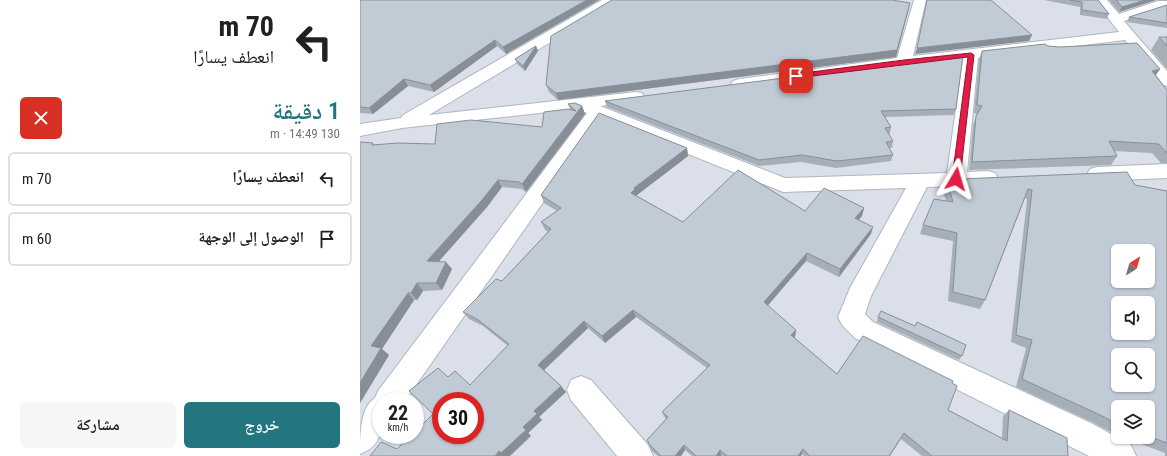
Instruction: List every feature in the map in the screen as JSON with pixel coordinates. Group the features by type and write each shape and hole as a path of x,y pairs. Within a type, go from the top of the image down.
{"street":[{"path":"402,123 611,0"},
{"path":"1100,0 1167,81"},
{"path":"904,62 915,3"},
{"path":"1116,19 1161,3"},
{"path":"723,86 904,62 1129,35"},
{"path":"956,179 971,55"},
{"path":"360,130 402,123 590,108 652,95"},
{"path":"590,108 766,179 783,184 798,185 1003,177"},
{"path":"394,392 590,108"},
{"path":"1081,174 1167,171"},
{"path":"920,181 859,295 850,318 864,330 1072,431 1120,456"},
{"path":"581,390 637,456"},
{"path":"360,438 372,422"}],"shaded area":[{"path":"360,0 1167,0 1167,456 360,456"}],"building":[{"path":"360,0 587,0 503,47 495,40 430,85 404,79 369,108 360,107"},
{"path":"612,0 892,0 910,3 897,50 556,93 546,85 551,36"},
{"path":"927,0 991,0 1032,35 917,48"},
{"path":"1070,0 1098,0 1109,14 1082,10 1082,2"},
{"path":"1116,0 1145,0 1122,7"},
{"path":"1167,5 1167,23 1129,17"},
{"path":"1159,37 1167,37 1167,46"},
{"path":"1137,43 1160,69 1152,71 1167,90 1167,153 1159,144 1109,141 1117,156 972,162 976,116 982,106 977,105 982,51 1045,44 1048,46 1060,47"},
{"path":"536,46 523,66 515,59"},
{"path":"963,55 956,109 881,111 891,127 885,128 893,141 886,142 893,155 837,161 802,155 759,160 605,101"},
{"path":"575,103 582,106 522,184 519,182 498,180 427,261 446,262 436,283 417,283 411,293 408,293 371,346 381,348 360,383 360,142 373,143 372,145 398,143 435,144 437,124 471,120 542,127 544,112 568,109 576,111 568,104"},
{"path":"599,113 687,148 634,188 635,189 631,193 683,222 738,170 805,211 824,188 864,208 855,218 873,227 840,269 807,253 764,302 796,330 791,335 837,374 863,336 953,381 952,383 957,386 948,410 1007,441 1009,410 1067,438 1068,456 932,456 904,433 889,456 810,456 803,449 798,456 727,456 720,450 716,456 696,456 684,445 675,456 661,456 647,440 668,417 662,412 710,365 633,310 602,336 584,321 538,365 561,386 534,411 537,414 523,427 526,430 501,453 499,451 495,456 370,456 379,444 386,444 397,449 402,444 424,444 424,423 432,415 432,444 484,444 484,392 432,392 432,413 424,405 424,392 409,391 438,368 448,377 455,371 470,385 509,344 477,319 463,312 496,279 502,281 551,229 541,222 561,208 541,195"},
{"path":"1127,172 1135,185 1167,191 1167,443 1155,439 1155,400 1111,400 1111,420 1022,379 1032,340 1016,335 1032,190 1028,189 985,300 953,292 957,233 923,225 934,199 953,202 948,185 957,186 959,179"},
{"path":"881,311 915,326 917,322 966,345 962,356 878,317"}],"route":[{"path":"796,76 971,55 956,179"}]}
